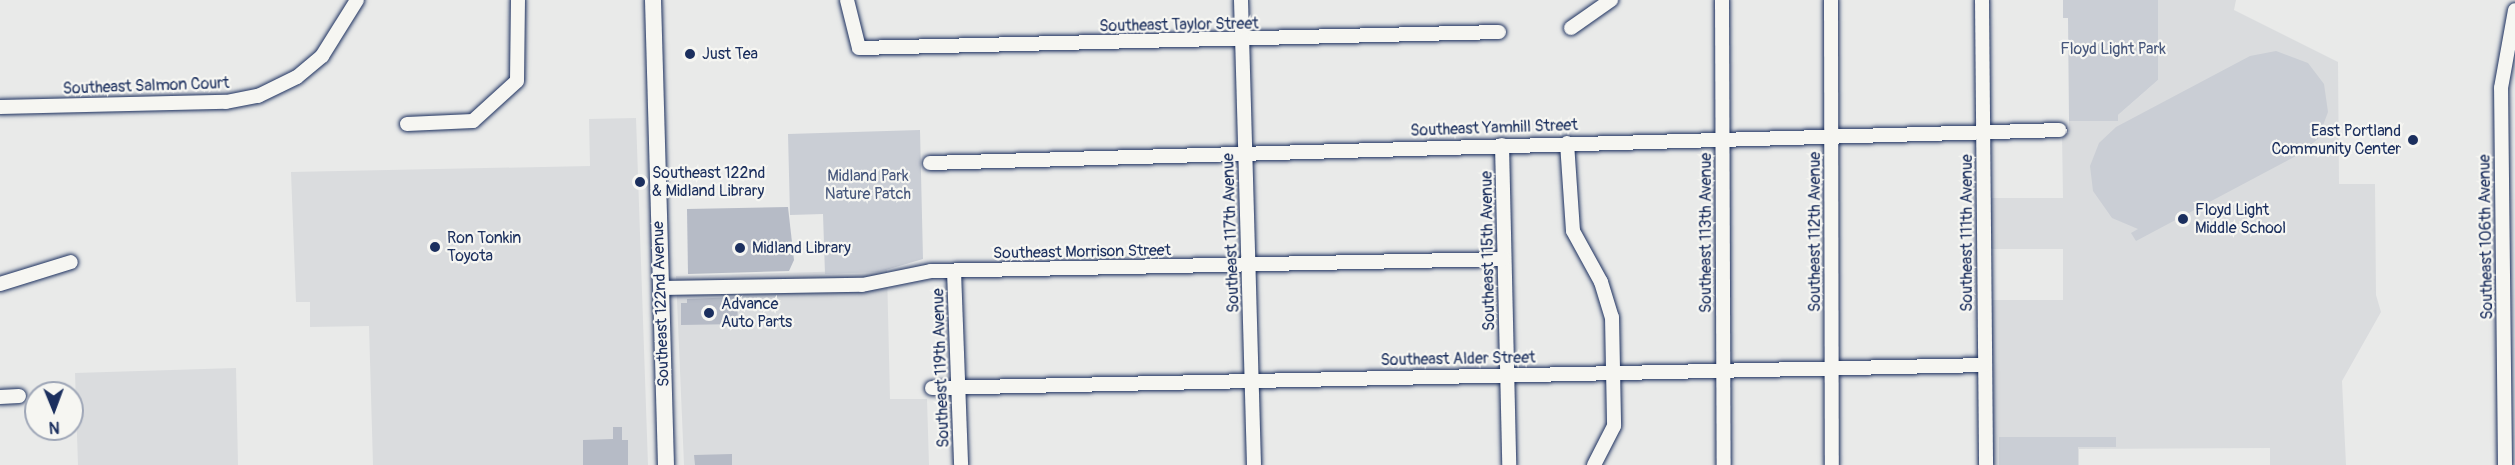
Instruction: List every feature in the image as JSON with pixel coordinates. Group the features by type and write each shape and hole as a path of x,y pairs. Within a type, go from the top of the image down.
{"main road":[{"name":"Southeast 122nd Avenue","path":"653,0 666,465"}],"street":[{"name":"Southeast Salmon Court","path":"0,107 226,102 258,96 288,83 322,56 357,0"},
{"path":"407,124 478,119 517,81 518,0"},
{"name":"Southeast Taylor Street","path":"847,0 858,48 1499,32"},
{"name":"Southeast 117th Avenue","path":"1241,0 1254,465"},
{"path":"1571,28 1611,0"},
{"name":"Southeast 113th Avenue","path":"1722,0 1724,465"},
{"name":"Southeast 112th Avenue","path":"1831,0 1832,465"},
{"name":"Southeast 111th Avenue","path":"1982,0 1986,465"},
{"name":"Southeast 106th Avenue","path":"2505,465 2501,88 2515,10"},
{"name":"Southeast Yamhill Street","path":"930,163 1723,138 1983,134 2060,130"},
{"path":"1567,143 1573,231 1608,299 1614,373 1614,426 1594,465"},
{"name":"Southeast 115th Avenue","path":"1502,145 1509,465"},
{"name":"Southeast Morrison Street","path":"661,288 862,285 954,271 1504,259"},
{"path":"0,284 71,262"},
{"name":"Southeast 119th Avenue","path":"954,271 962,465"},
{"name":"Southeast Alder Street","path":"932,388 1985,365"},
{"path":"0,397 19,396"}],"shaded area":[{"name":"Floyd Light Middle School","path":"2158,0 2236,0 2234,10 2338,62 2339,184 2375,184 2376,295 2381,312 2342,381 2346,465 2270,465 2270,448 2079,449 2079,465 1993,465 1992,300 2063,300 2063,249 1991,249 1991,198 2063,198 2062,133 2069,133 2069,121 2118,121 2118,115 2158,80"},
{"path":"636,118 648,465 373,465 369,326 310,327 310,302 296,302 291,172 590,166 589,119"},
{"path":"887,270 890,399 927,399 929,465 684,465 676,276"},
{"path":"236,368 238,465 78,465 77,441 84,441 84,381 75,381 75,373"}],"green space":[{"name":"Floyd Light Park","path":"2063,0 2158,0 2158,80 2118,115 2118,121 2069,121 2068,18 2063,18"},
{"path":"2276,51 2308,63 2324,84 2328,112 2318,139 2298,155 2136,241 2131,233 2138,229 2112,218 2093,191 2090,166 2099,143 2116,127 2250,56"},
{"name":"Midland Park Nature Patch","path":"920,130 923,259 879,272 825,274 823,214 790,215 788,134"},
{"path":"1999,437 2116,437 2116,447 2078,447 2078,465 1999,465"}],"building":[{"name":"Midland Library","path":"788,207 794,260 789,271 688,274 687,209"},
{"name":"Advance Auto Parts","path":"737,297 738,324 681,325 681,303 687,303 687,299"},
{"path":"613,427 622,427 622,440 628,440 628,465 583,465 583,440 613,439"},
{"path":"732,454 732,465 695,465 694,455"}],"place":[{"name":"Just Tea","path":"690,54"},
{"name":"East Portland Community Center","path":"2413,140"},
{"name":"Southeast 122nd & Midland Library","path":"640,182"},
{"name":"Floyd Light Middle School","path":"2183,219"},
{"name":"Ron Tonkin Toyota","path":"435,247"},
{"name":"Midland Library","path":"740,248"},
{"name":"Advance Auto Parts","path":"709,313"}]}
